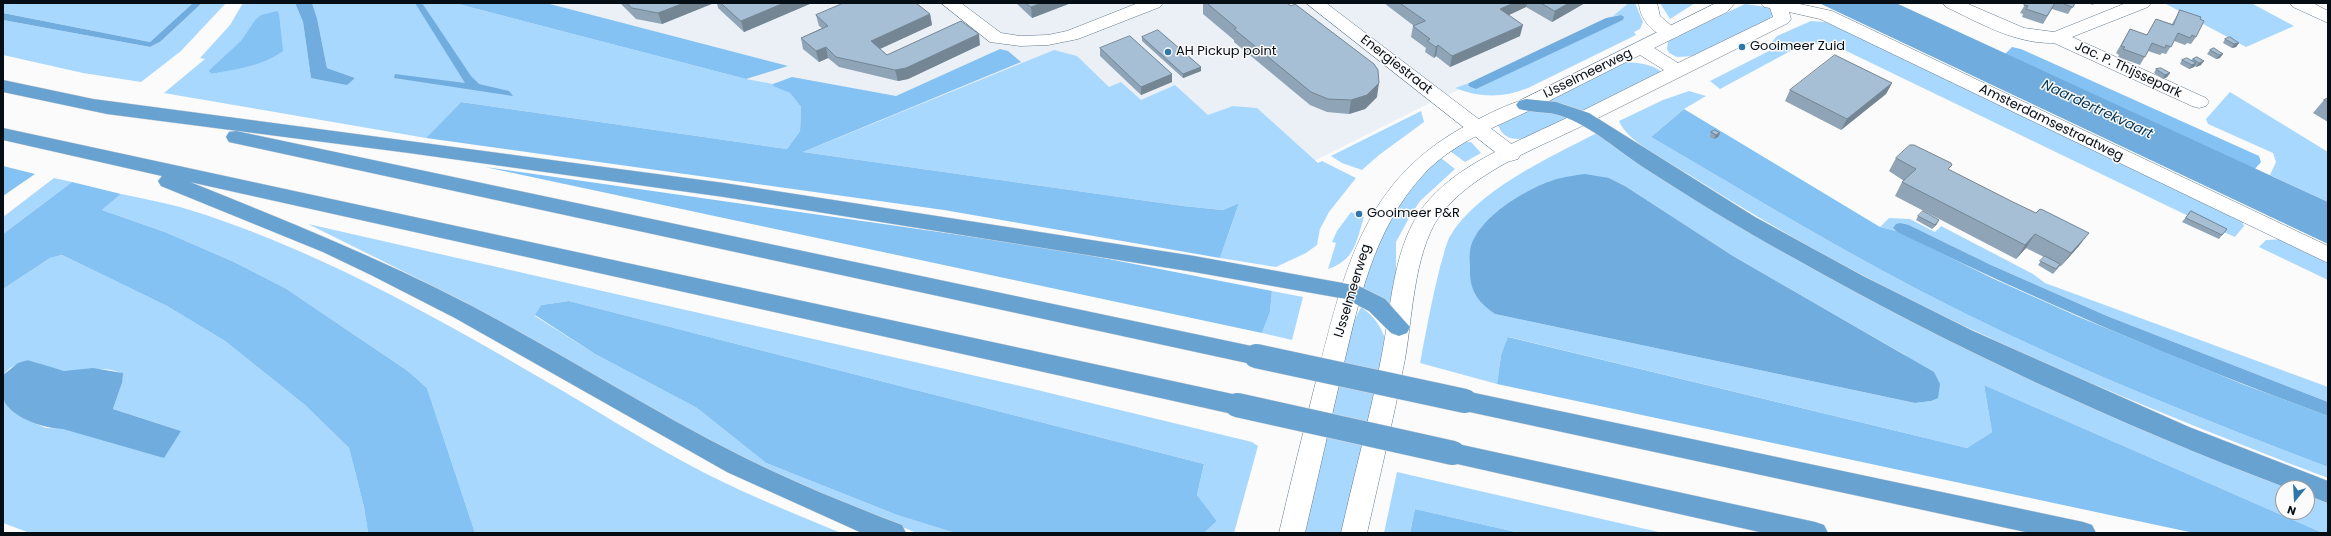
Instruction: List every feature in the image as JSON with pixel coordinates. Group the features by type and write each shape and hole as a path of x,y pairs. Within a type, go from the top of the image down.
{"highway":[{"path":"3,86 530,201 2083,533"},
{"path":"93,105 821,203 1120,250 1351,292 1377,305 1399,326"},
{"path":"1526,105 1555,107 1585,117 1729,211 1844,276 1910,310 2082,392 2191,439 2328,492"},
{"path":"3,134 1815,533"},
{"path":"115,159 331,247 379,269 463,312 639,412 736,464 853,518 893,533"}],"street":[{"path":"950,3 996,38 1020,41 1048,40 1072,35 1154,3"},
{"name":"Energiestraat","path":"1315,3 1511,154"},
{"path":"1648,3 1647,8 1661,28 1672,34"},
{"name":"IJsselmeerweg","path":"1292,533 1351,292 1368,240 1403,184 1430,157 1478,128 1672,34 1721,8 1726,3"},
{"name":"Jac. P. Thijssepark","path":"1952,3 2026,36 2044,39 2056,37 2142,3"},
{"path":"2299,3 2328,18"},
{"path":"1354,533 1414,250 1426,220 1437,204 1460,183 1511,154 1782,19 1776,4"},
{"name":"Amsterdamsestraatweg","path":"1776,4 1826,15 2328,255"},
{"name":"Jac. P. Thijssepark","path":"2056,37 2199,102"},
{"name":"IJsselmeerweg","path":"1641,48 1678,71"}],"shaded area":[{"path":"3,3 193,3 150,42 3,13"},
{"path":"202,3 226,3 181,51 141,82 83,73 3,55 3,20 150,47 160,42"},
{"path":"243,3 295,3 303,22 311,78 355,78 327,68 317,18 312,3 454,3 746,79 773,84 774,86 790,93 801,107 800,131 787,149 461,102 426,138 164,93 205,59 200,58 230,25","holes":["255,20 271,58 248,66 212,74 208,71 242,41"]},
{"path":"454,3 546,3 788,66 746,79"},
{"path":"464,3 1632,3 1625,14 1428,104 1220,208"},
{"path":"1629,3 1635,3 1643,22 1640,29 1634,32 1636,35 1528,88 1510,94 1492,96 1473,94 1455,88 1469,83 1468,87 1623,20 1621,15 1613,16"},
{"path":"1660,3 1695,3 1670,19"},
{"path":"2251,3 2294,26 2246,47 2166,4"},
{"path":"1745,4 1774,8 1773,15 1768,20 1695,56 1677,57 1669,53 1667,49 1668,42 1673,38"},
{"path":"277,11 279,14 283,51 258,64 212,74 208,71 241,41 255,20 261,15"},
{"path":"1811,21 1825,22 1852,34 2241,219 2244,226 2235,237 2207,225 1836,46 1811,43 1796,48 1720,89 1710,81 1773,49 1769,45 1777,36"},
{"path":"2012,47 2021,49 2259,156 2261,162 2255,169 2005,54"},
{"path":"1000,49 1008,51 1021,62 803,152 1183,206 1223,210 1239,203 1220,258 944,210 426,138 461,102 787,149 800,131 801,107 790,93 773,86 773,84 792,77 896,96"},
{"path":"1054,50 1077,56 1109,87 1121,82 1141,100 1175,85 1208,115 1233,106 1257,108 1318,163 1322,161 1356,178 1329,212 1320,229 1317,245 1306,253 1276,267 1220,258 1239,203 1223,210 1183,206 803,152"},
{"path":"1624,62 1648,65 1662,72 1583,111 1563,104 1546,101"},
{"path":"1689,91 1706,96 1684,109 1651,137 1841,248 1958,310 2049,353 2141,393 2328,467 2328,478 2081,379 1920,304 1841,264 1649,151 1623,129 1619,121 1663,100"},
{"path":"2230,92 2328,152 2328,202 2270,175 2276,162 2273,153 2208,124 2206,119"},
{"path":"1684,109 1880,227 1896,231 1994,279 2079,317 2242,384 2328,416 2328,467 2187,412 2049,353 1958,310 1841,248 1651,137"},
{"path":"1530,110 1551,111 1572,118 1543,132 1521,139 1512,138 1504,134 1498,125"},
{"path":"1421,111 1424,122 1379,155 1362,170 1342,163 1331,156"},
{"path":"1597,133 1730,217 2284,480 2275,480 2275,512 1984,385 1992,432 1967,448 1509,337 1501,355 1497,384 1420,363 1434,291 1449,238 1461,221 1476,205 1495,190 1536,164","holes":["1609,178 1625,186 1733,256 1905,355 1931,401 1915,403 1495,314 1470,251 1481,228 1498,211"]},
{"path":"1466,142 1471,142 1481,153 1465,162 1450,151"},
{"path":"1441,158 1455,169 1420,201 1396,242 1396,291 1393,310 1382,299 1361,286 1391,216 1422,175"},
{"path":"3,166 35,174 3,196"},
{"path":"485,167 1083,254 1272,291 1270,312 1262,333"},
{"path":"54,178 72,182 3,234 3,217"},
{"path":"72,182 121,194 102,210 165,232 234,262 285,288 408,371 427,388 475,533 368,533 364,507 349,448 305,405 225,341 167,306 62,255 50,258 3,289 3,234"},
{"path":"121,194 180,207 227,222 322,261 461,332 650,443 703,472 762,500 841,533 475,533 427,388 408,371 285,288 234,262 165,232 102,210"},
{"path":"1351,212 1364,217 1356,242 1353,249 1344,261 1328,269 1336,243 1332,242 1337,231"},
{"path":"1889,218 1910,219 1935,232 1941,226 2033,274 2045,283 2328,387 2328,402 2107,316 1991,265 1909,225 1893,228 1896,231 1880,227"},
{"path":"308,224 1029,388 1252,442 1258,446 1234,533 1204,533 1217,521 1197,495 1204,464 569,301 541,305 535,316 595,354 697,408 766,463 897,515 955,533 917,533 781,479 647,406 465,302"},
{"path":"2284,239 2328,260 2328,280 2259,247 2266,240"},
{"path":"62,255 167,306 225,341 305,405 349,448 364,507 368,533 30,533 3,523 3,397 5,403 25,419 46,428 181,431 113,409 122,383 122,373 113,370 99,369 64,371 28,360 10,368 3,375 3,289 50,258"},
{"path":"1272,291 1303,297 1292,340 1262,333 1270,312"},
{"path":"569,301 1204,464 1197,495 1217,521 1204,533 955,533 897,515 766,463 697,408 595,354 535,315 541,305"},
{"path":"1361,307 1370,314 1382,330 1386,341 1343,533 1305,533 1353,324"},
{"path":"1508,337 1967,448 1992,432 1984,385 2275,512 2275,520 2293,520 2323,533 2194,533 1497,384 1501,355"},
{"path":"1397,472 1663,533 1520,533 1415,509 1410,533 1384,533"},
{"path":"2315,493 2328,499 2328,533 2323,533 2293,520 2315,520"},
{"path":"1415,509 1520,533 1410,533"}],"water":[{"path":"193,3 202,3 160,42 150,47 3,20 3,13 150,42"},
{"path":"295,3 312,3 317,18 327,68 355,78 347,85 311,78 303,22"},
{"path":"415,3 422,3 471,76 479,84 509,91 513,96 394,78 395,74 465,83"},
{"name":"Naardertrekvaart","path":"1819,3 1896,3 2328,202 2328,244"},
{"path":"1621,15 1624,17 1623,20 1476,89 1468,86 1469,83 1606,18"},
{"path":"1585,174 1609,178 1625,186 1733,256 1934,372 1940,384 1938,398 1931,401 1915,403 1495,314 1483,304 1475,294 1471,282 1470,253 1474,239 1493,215 1520,195 1564,177"},
{"path":"1900,223 1909,225 1991,265 2107,316 2328,402 2328,416 2218,374 2110,330 2003,282 1897,232 1893,228 1896,224"},
{"path":"28,360 64,371 93,368 123,373 122,383 113,409 181,431 164,458 63,429 48,427 31,422 10,409 5,403 3,393 3,375 18,363"}],"building":[{"path":"627,3 684,3 658,13 632,8"},
{"path":"721,3 784,3 741,21"},
{"path":"844,3 916,3 930,14 871,41 887,55 961,21 979,34 906,68 895,70 836,57 826,47 816,51 801,38 828,26 816,15"},
{"path":"1026,3 1042,3 1031,7"},
{"path":"1207,3 1287,3 1291,6 1295,4 1374,64 1378,70 1379,83 1367,95 1351,100 1328,99 1311,92 1234,29 1236,28"},
{"path":"1400,3 1514,3 1500,9 1523,25 1452,56 1438,45 1436,47 1427,41 1430,39 1413,26 1425,21"},
{"path":"1541,3 1569,3 1555,11"},
{"path":"2026,3 2055,3 2047,16 2026,9 2028,6 2024,5"},
{"path":"2062,3 2075,3 2073,7"},
{"path":"2180,10 2201,17 2200,19 2204,21 2196,37 2192,35 2190,38 2178,33 2171,47 2166,45 2165,48 2152,43 2145,57 2123,49 2125,47 2121,46 2130,29 2147,35 2156,19 2173,25"},
{"path":"1158,30 1201,67 1183,74 1142,37"},
{"path":"1130,36 1172,74 1141,87 1100,48"},
{"path":"2230,37 2239,43 2234,44 2225,39"},
{"path":"2214,48 2223,54 2219,55 2210,50"},
{"path":"1835,55 1892,83 1847,119 1790,90"},
{"path":"2197,57 2204,61 2199,63 2193,59"},
{"path":"2187,58 2196,63 2192,65 2182,60"},
{"path":"2161,68 2170,73 2165,75 2156,69"},
{"path":"1715,130 1720,133 1716,135 1711,132"},
{"path":"1910,145 1914,145 1951,163 1952,165 1948,169 2013,202 2036,213 2040,209 2043,210 2089,233 2071,253 2035,234 2025,245 1902,182 1916,169 1896,158"},
{"path":"1923,211 1939,220 1935,225 1918,216"},
{"path":"2191,211 2227,229 2222,235 2186,218"},
{"path":"2045,256 2060,264 2056,269 2040,261"}],"place":[{"name":"Gooimeer Zuid","path":"1742,47"},
{"name":"AH Pickup point","path":"1168,52"},
{"name":"Gooimeer P&R","path":"1359,214"}]}
